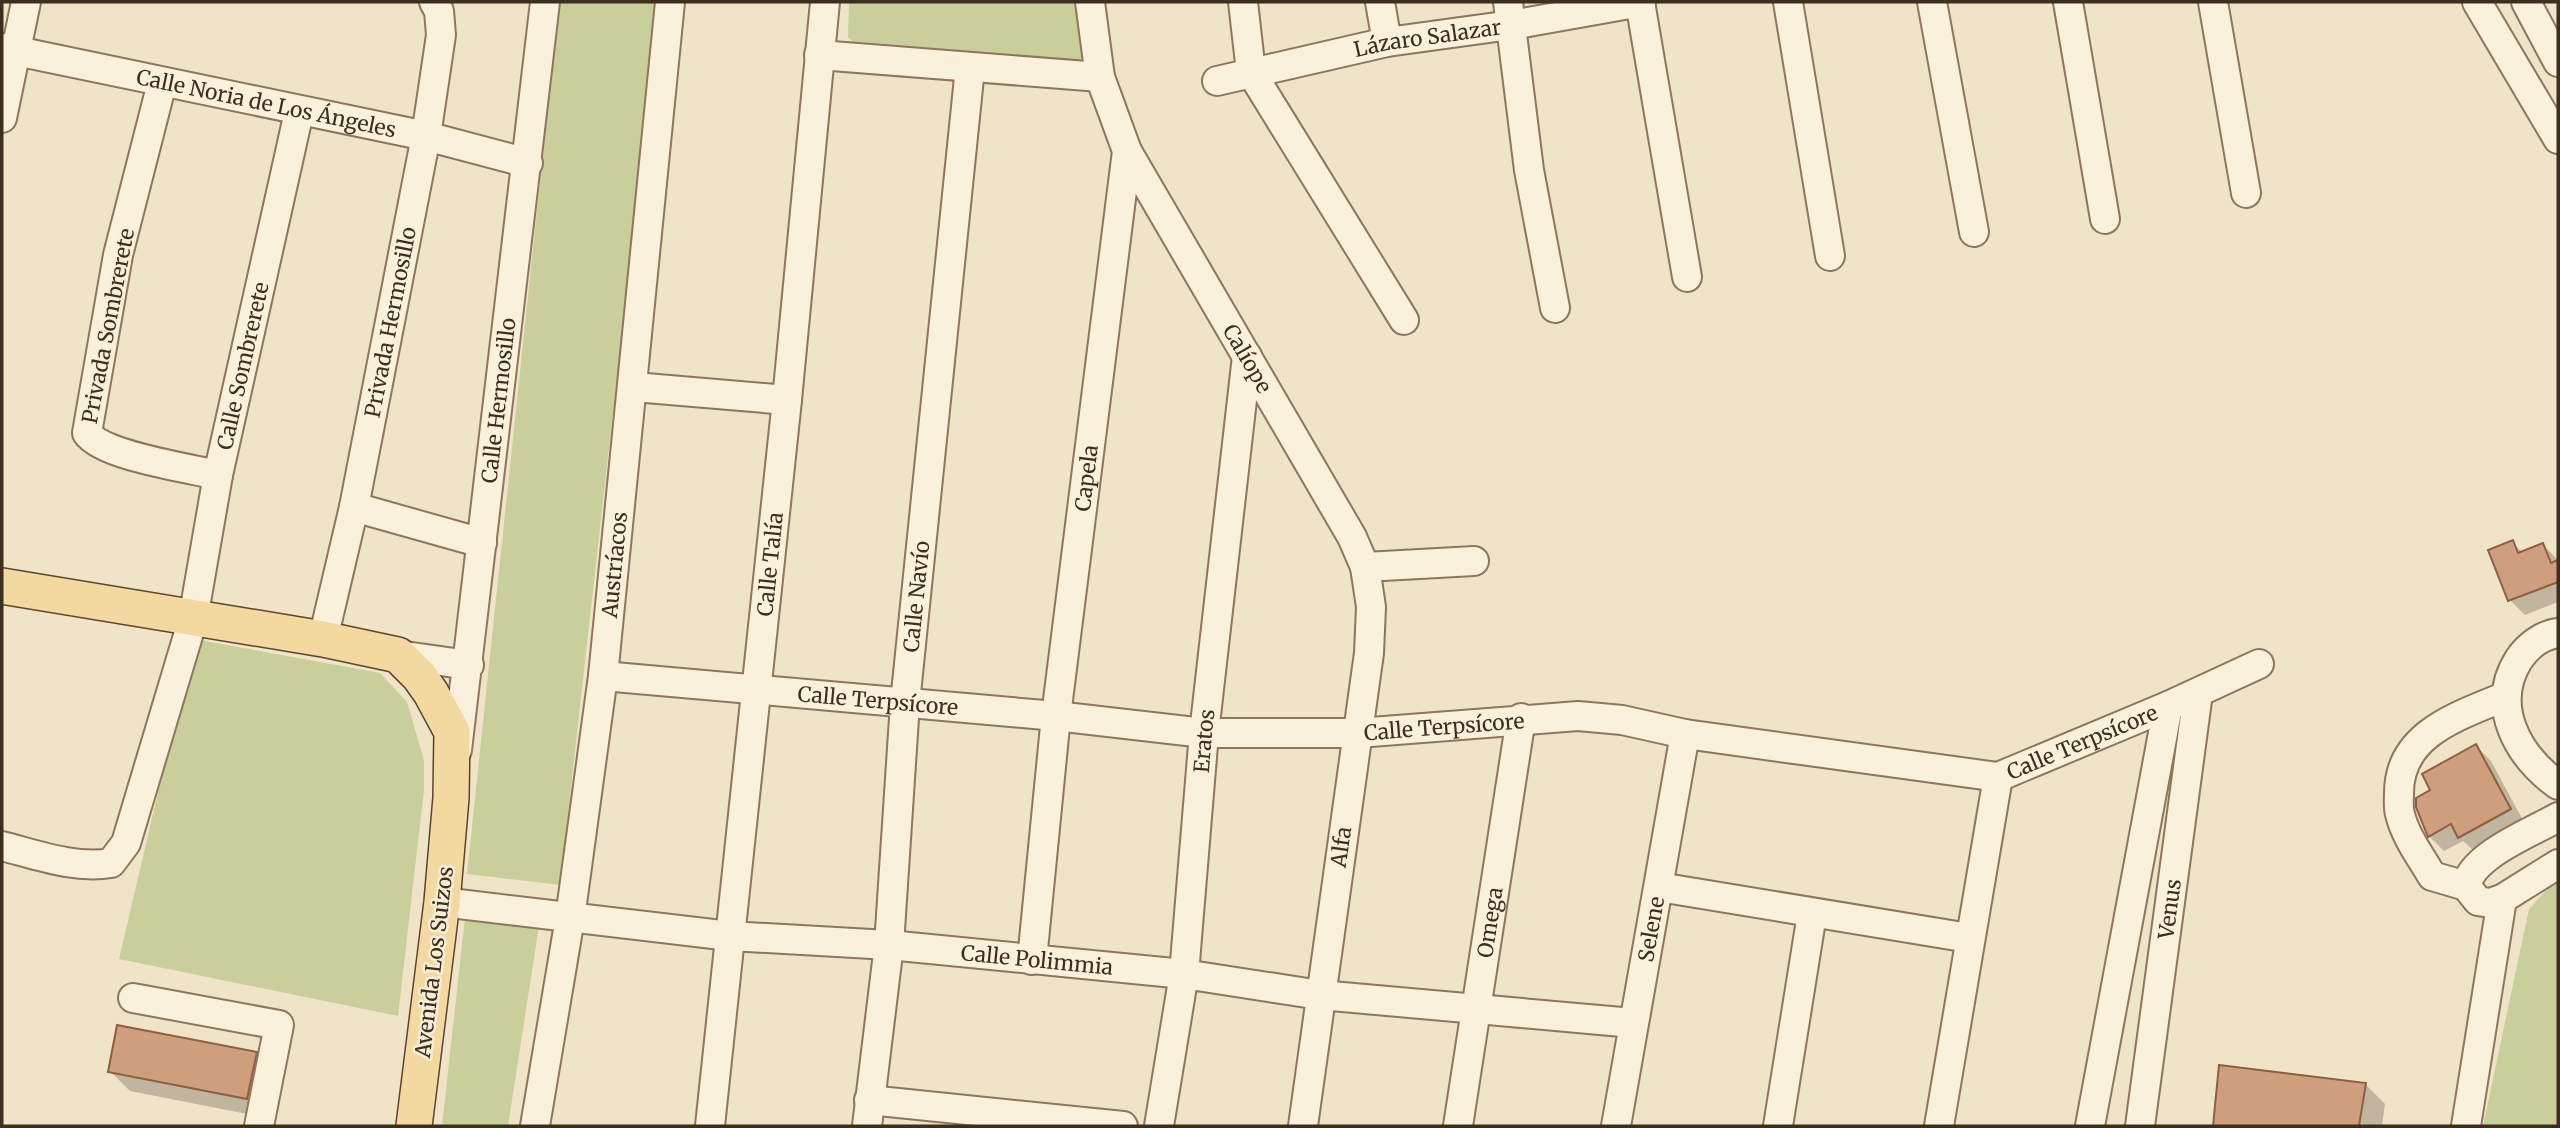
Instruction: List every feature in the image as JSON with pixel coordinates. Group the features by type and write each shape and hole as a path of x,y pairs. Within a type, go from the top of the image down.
{"main road":[{"path":"2,589 323,639 398,655"},
{"name":"Avenida Los Suizos","path":"398,655 431,693 452,732 451,798 442,902 414,1126"}],"street":[{"path":"2,118 8,49 26,2"},
{"name":"Privada Hermosillo","path":"323,639 354,507 426,136 442,34 439,11 434,2"},
{"name":"Calle Hermosillo","path":"451,798 469,665 545,2"},
{"name":"Austríacos","path":"535,1126 570,918 603,676 634,387 670,2"},
{"name":"Calle Talía","path":"710,1126 787,400 825,2"},
{"name":"Capela","path":"1032,960 1056,716 1127,151 1100,77 1090,2"},
{"path":"1243,2 1251,72 1404,320"},
{"path":"1380,2 1387,42"},
{"path":"1640,2 1687,277"},
{"name":"Lázaro Salazar","path":"1217,81 1510,13 1640,2"},
{"path":"1788,2 1830,256"},
{"path":"1932,2 1974,232"},
{"path":"2068,2 2105,219"},
{"path":"2213,2 2246,193"},
{"path":"2477,2 2558,139"},
{"path":"2526,2 2558,62"},
{"path":"1510,13 1528,170 1555,308"},
{"name":"Calle Noria de Los Ángeles","path":"8,49 299,112 426,136 528,163"},
{"path":"819,55 1100,77"},
{"name":"Calle Navío","path":"868,1113 889,945 905,703 970,68"},
{"name":"Privada Sombrerete","path":"162,83 118,255 87,433 93,440 114,449 218,475"},
{"name":"Calle Sombrerete","path":"2,846 80,865 111,863 126,843 192,619 218,475 299,112"},
{"name":"Calíope","path":"1127,151 1334,504 1365,567"},
{"name":"Eratos","path":"1159,1126 1184,974 1204,733 1247,356"},
{"path":"634,387 787,400"},
{"path":"354,507 482,543"},
{"path":"1365,567 1474,561"},
{"name":"Alfa","path":"1303,1126 1369,653 1371,607 1365,567"},
{"path":"2558,633 2549,634 2525,650 2511,672 2506,696 2508,721 2522,749 2542,773 2558,785"},
{"path":"398,655 469,665"},
{"name":"Calle Terpsícore","path":"603,676 1056,716 1204,733 1358,733 1521,718 1578,716 1622,720 1685,734 1998,777 2168,706 2259,664"},
{"name":"Venus","path":"2140,1126 2198,693"},
{"path":"2506,696 2451,719 2413,746 2399,772 2399,813 2432,876 2466,886 2478,901 2490,903 2502,899 2558,864"},
{"name":"Venus","path":"2090,1126 2168,706"},
{"name":"Omega","path":"1458,1126 1521,718"},
{"name":"Selene","path":"1616,1126 1685,734"},
{"path":"1939,1126 1998,777"},
{"path":"2466,886 2468,874 2479,862 2558,817"},
{"path":"1659,887 1969,939"},
{"path":"2466,1126 2502,899"},
{"name":"Calle Polimmia","path":"442,902 730,936 889,945 1184,974 1321,995 1633,1023"},
{"path":"1778,1126 1812,914"},
{"path":"133,999 279,1025 259,1126"},
{"path":"868,1113 1123,1126"}],"green space":[{"path":"559,2 659,2 560,885 467,874"},
{"path":"849,2 1077,2 1084,36 1083,53 1075,67 856,45 848,37"},
{"path":"194,639 380,673 407,702 424,760 424,790 398,1016 119,959"},
{"path":"2558,877 2558,1126 2483,1126 2529,909"},
{"path":"465,918 539,926 508,1126 442,1126"}],"building":[{"path":"2513,540 2518,553 2543,543 2551,563 2558,560 2558,582 2508,601 2488,550"},
{"path":"2476,744 2511,809 2458,838 2451,824 2428,837 2416,807 2416,798 2430,790 2422,774"},
{"path":"117,1025 257,1052 247,1099 108,1072"},
{"path":"2219,1065 2366,1083 2359,1126 2213,1126"}]}
